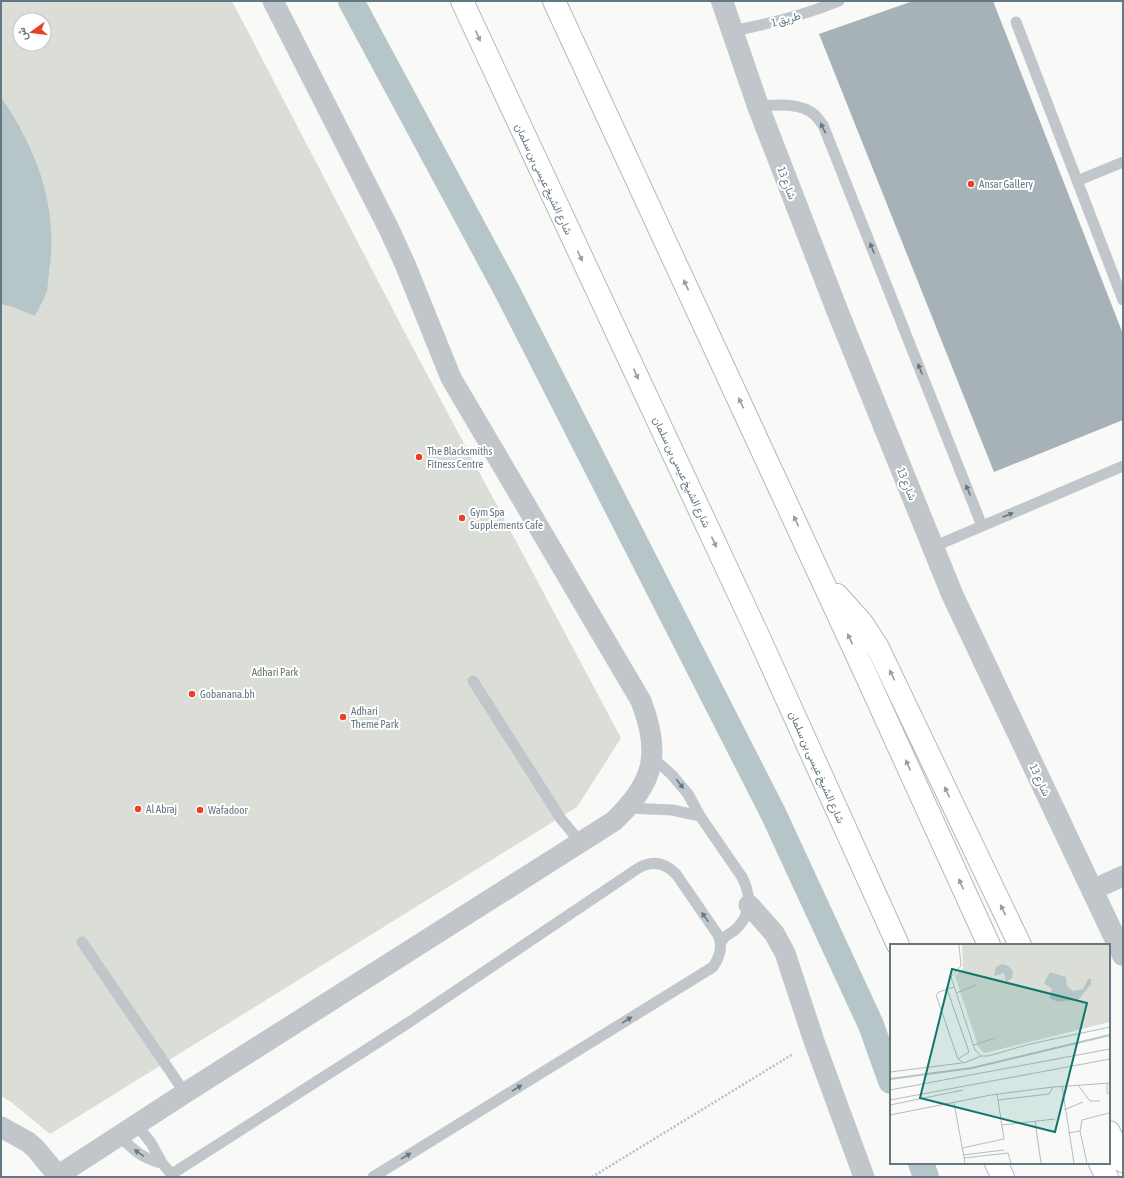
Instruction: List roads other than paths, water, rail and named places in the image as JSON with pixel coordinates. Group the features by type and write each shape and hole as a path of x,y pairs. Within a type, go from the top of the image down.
{"highway":[{"name":"شارع الشيخ عيسى بن سلمان","path":"462,1 757,633 898,944"},
{"path":"554,1 824,583 989,944"},
{"path":"824,583 844,602 862,623 877,646 1020,944"},
{"path":"1110,1134 1123,1161"},
{"path":"996,1164 1003,1177"},
{"path":"1088,1164 1094,1177"},
{"path":"1100,1164 1107,1177"}],"street":[{"path":"1,1127 28,1142 55,1172 61,1173 614,821 638,794 647,776 653,758 653,740 648,719 641,701 451,378 405,264 389,229 273,1"},
{"name":"شارع 13","path":"722,1 758,106 837,310 952,594 1123,955"},
{"path":"1092,890 1123,876"},
{"path":"749,905 774,933 785,954 814,1041 864,1177"}],"lane":[{"name":"طريق 1","path":"732,31 792,18 839,1"},
{"path":"1016,22 1123,300"},
{"path":"758,106 784,105 801,107 815,115 823,125 982,526"},
{"path":"1077,181 1123,162"},
{"path":"933,547 1123,466"},
{"path":"473,681 561,819 581,843"},
{"path":"653,758 672,775 688,794 700,816 742,877 749,896 749,905 746,915 741,924 734,931 724,936 721,942"},
{"path":"627,808 672,810 700,816"},
{"path":"137,1125 151,1143 162,1163 173,1176 408,1023 644,864 662,864 670,868 676,874 718,935 721,942 721,951 713,967 373,1177"},
{"path":"82,942 185,1093"},
{"path":"120,1136 139,1154 149,1160 162,1163"}],"waterway":[{"path":"351,1 506,289 773,813 871,1025 890,1078"},
{"path":"921,1164 926,1177"}],"place":[{"name":"Ansar Gallery","path":"971,184"},
{"name":"The Blacksmiths Fitness Centre","path":"419,457"},
{"name":"Gym Spa Supplements Cafe","path":"462,518"},
{"name":"Gobanana.bh","path":"192,694"},
{"name":"Adhari Theme Park","path":"343,717"},
{"name":"Al Abraj","path":"138,809"},
{"name":"Wafadoor","path":"200,810"}],"park label":[{"name":"Adhari Park","path":"275,672"}]}
